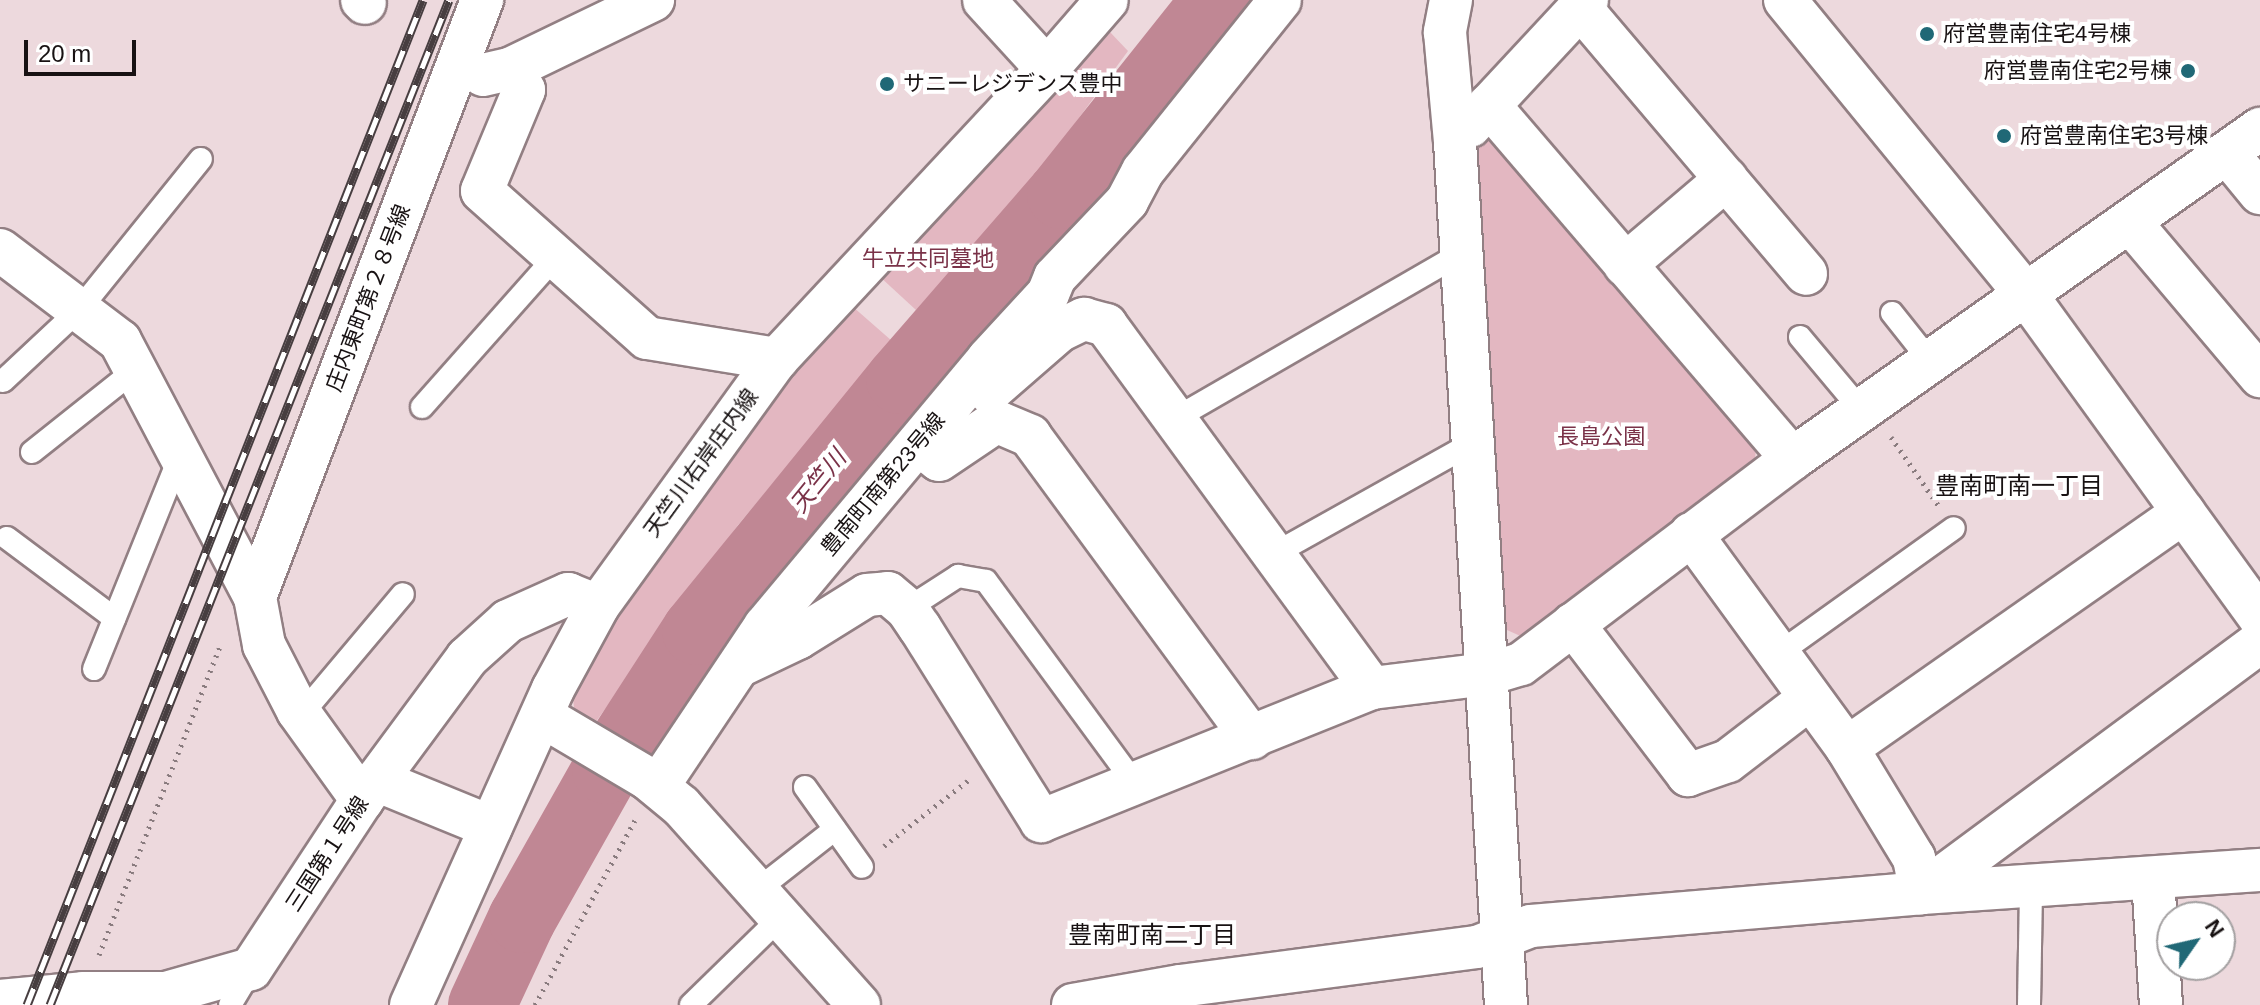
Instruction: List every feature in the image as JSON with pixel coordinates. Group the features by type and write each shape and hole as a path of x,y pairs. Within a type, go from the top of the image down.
{"street":[{"name":"庄内東町第２８号線","path":"255,597 482,0"},
{"path":"984,0 1047,69"},
{"name":"天竺川右岸庄内線","path":"411,1005 542,716 598,606 777,359 1047,69 1107,0"},
{"name":"豊南町南第23号線","path":"652,782 739,666 765,626 854,530 926,434 1048,294 1055,277 1127,201 1143,171 1280,0"},
{"path":"1451,0 1445,32 1474,442 1506,1005"},
{"path":"1785,0 2027,296 2260,618"},
{"path":"1455,142 1583,3 1806,274"},
{"path":"449,83 510,69 636,4"},
{"path":"510,69 524,90 482,191 647,338 777,359"},
{"path":"1489,105 1792,459"},
{"path":"739,666 798,638 867,595 897,595 1041,821 1372,688 1488,674 1521,664 1792,459 2243,141 2260,193"},
{"path":"1625,265 1726,179"},
{"path":"2130,222 2260,376"},
{"path":"0,250 120,341 255,597 264,645 301,715 369,790 491,827"},
{"path":"1252,738 1030,436 1000,423 991,425 939,460 926,434 969,408 1059,331 1084,319 1095,319 1115,333 1372,688"},
{"path":"1847,748 2184,512"},
{"path":"1691,534 1847,748 1914,858 1921,893"},
{"name":"三国第１号線","path":"251,969 369,790 467,658 508,621 568,594 598,606"},
{"path":"1573,624 1688,775 1728,761 1810,698"},
{"path":"1921,893 2260,642"},
{"path":"542,716 652,782 681,806 859,1005"},
{"path":"1073,1005 1180,986 1477,947 1531,926 1921,893 2260,870"},
{"path":"2153,878 2161,1005"},
{"path":"0,1001 83,993 166,993 251,969"}],"lane":[{"path":"3,381 79,310 201,159"},
{"path":"1176,418 1462,253"},
{"path":"422,407 555,257"},
{"path":"1892,313 1931,362"},
{"path":"1800,337 1865,408"},
{"path":"32,452 135,370"},
{"path":"1274,554 1474,442"},
{"path":"94,669 180,456"},
{"path":"1778,654 1954,528"},
{"path":"7,538 114,618"},
{"path":"897,595 958,576 986,581 1135,784"},
{"path":"301,715 403,594"},
{"path":"805,787 861,866"},
{"path":"691,1005 768,904 835,829"},
{"path":"2029,1005 2031,886"},
{"path":"230,1005 251,969"}],"path":[{"path":"1865,408 1954,528"},
{"path":"83,993 235,608 255,597"},
{"path":"861,866 1000,756"},
{"path":"535,1005 652,782"}],"green space":[{"name":"牛立共同墓地","path":"1109,31 1128,51 1040,171 916,310 878,275"},
{"name":"長島公園","path":"1482,135 1499,135 1757,441 1754,467 1527,639 1498,626 1467,167"},
{"path":"852,306 892,341 738,525 592,727 575,717 573,698 618,614 749,429"}],"waterway":[{"name":"天竺川","path":"482,1005 522,919 606,770 696,631 900,380 1061,195 1216,0"}],"railway":[{"path":"27,1005 423,0"},
{"path":"50,1005 449,0"}],"place":[{"name":"府営豊南住宅4号棟","path":"1927,34"},
{"name":"府営豊南住宅2号棟","path":"2188,71"},
{"name":"サニーレジデンス豊中","path":"887,84"},
{"name":"府営豊南住宅3号棟","path":"2004,136"}],"district":[{"name":"豊南町南一丁目","path":"2019,486"},
{"name":"豊南町南二丁目","path":"1152,935"}]}
